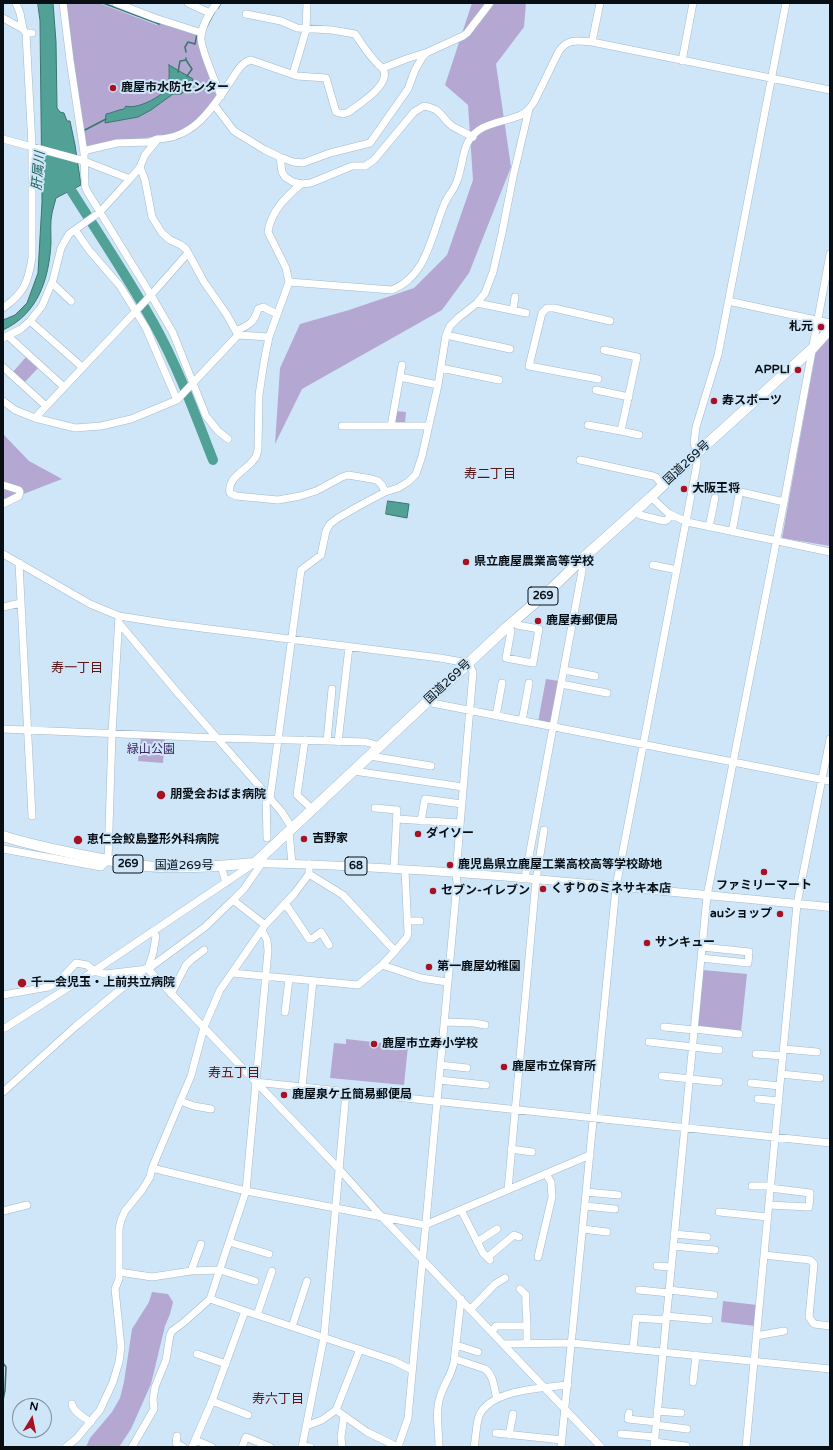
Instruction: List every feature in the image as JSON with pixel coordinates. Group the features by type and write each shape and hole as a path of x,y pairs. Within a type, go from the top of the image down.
{"highway":[{"name":"国道269号","path":"3,836 42,848 131,864 161,867 220,866 259,863 290,829 510,624 551,589 663,486 812,348 830,329"}],"main road":[{"name":"68","path":"259,863 309,864 525,878 830,907"}],"street":[{"path":"3,308 18,298 24,287 29,275 33,242 32,146 27,32 16,3"},
{"path":"64,3 70,60 84,153 82,160 85,186 173,333 206,416 218,431 228,439"},
{"path":"116,3 155,18 202,33"},
{"path":"188,3 210,13"},
{"path":"217,3 210,13 200,38 221,96"},
{"path":"293,74 306,30 307,3"},
{"path":"384,68 428,52 467,33 490,3"},
{"path":"592,42 600,3"},
{"path":"682,61 693,3"},
{"path":"496,1433 562,1444 616,887 687,522 697,464 697,453 694,443 696,428 718,355 786,3"},
{"path":"246,14 281,21 306,30 332,30 355,34 377,64 384,68"},
{"path":"3,18 27,32"},
{"path":"289,282 392,290 401,286 426,258 444,203 457,182 465,150 469,141 480,130 489,124 522,114 529,109 563,46 568,42 592,42 830,90"},
{"path":"215,106 234,131 280,157 293,162 303,163 330,153 370,143 408,89 415,70 423,56 428,52"},
{"path":"84,153 87,150 116,143 149,142 180,135 197,124 215,106 239,68 246,61 251,60 293,74 326,78 336,112 343,114 349,112 378,90 385,73 384,68"},
{"path":"280,157 282,172 285,177 293,182 301,184 311,183 352,166 365,166 374,160 414,112 424,106 434,108 452,125 473,137"},
{"path":"267,838 268,797 301,570 321,555 326,531 330,524 385,492 398,488 408,482 416,474 420,465 438,385 446,335 450,326 477,303 485,293 493,272 529,109"},
{"path":"3,139 82,160 130,179"},
{"path":"64,387 6,337 21,329 30,321 42,306 52,283 61,248 69,234 100,212 140,167 145,155 158,139"},
{"path":"140,167 145,180 152,217 162,233 170,240 180,245 188,253 204,282 228,315 237,333"},
{"path":"301,184 277,209 269,226 268,232 286,268 289,282 269,337 259,395 258,449 256,457 232,482 230,493 236,496 278,500 316,491 348,475 378,481 382,485 385,492"},
{"path":"76,229 89,250 120,286 136,311 158,352 177,400"},
{"path":"34,418 136,311 188,253"},
{"path":"654,1442 707,896 784,502 830,254"},
{"path":"52,283 71,301"},
{"path":"513,310 515,297"},
{"path":"728,300 830,323"},
{"path":"477,303 526,313"},
{"path":"3,401 15,410 34,418 75,428 101,426 131,419 177,400 237,333 251,324 258,309 263,307 277,314"},
{"path":"598,379 529,366 542,313 546,308 554,308 610,321"},
{"path":"30,321 82,367"},
{"path":"251,324 256,331 254,335"},
{"path":"237,333 269,337"},
{"path":"446,335 510,349"},
{"path":"604,350 637,357 621,431"},
{"path":"391,426 402,364"},
{"path":"3,367 46,406"},
{"path":"440,368 498,380"},
{"path":"400,377 438,385"},
{"path":"596,390 628,397"},
{"path":"588,425 639,434"},
{"path":"342,426 429,426"},
{"path":"580,460 653,476 656,477 663,486"},
{"path":"3,485 19,490 20,492 19,496 15,499 3,504"},
{"path":"732,532 739,495 741,492 784,502"},
{"path":"651,497 660,507 671,515 687,522 776,542 830,552"},
{"path":"709,527 715,498"},
{"path":"635,511 640,516 664,521 671,515"},
{"path":"3,554 119,619 440,658 468,663 473,672 456,873 457,883 408,1418 398,1447 367,1432 336,1410"},
{"path":"525,878 582,571 583,558"},
{"path":"19,563 32,816"},
{"path":"653,565 677,570"},
{"path":"3,607 21,603"},
{"path":"3,849 101,867 108,860 112,733 119,619"},
{"path":"119,619 176,691 281,812 290,829 292,864"},
{"path":"510,624 539,629 533,663 506,658 511,632 510,624"},
{"path":"338,742 349,647"},
{"path":"564,670 595,676"},
{"path":"522,721 529,682"},
{"path":"496,716 502,683"},
{"path":"561,684 606,693"},
{"path":"327,741 332,689"},
{"path":"427,702 830,781"},
{"path":"3,729 217,738 366,742 380,746"},
{"path":"746,1447 797,904 830,739"},
{"path":"305,740 297,795 312,810"},
{"path":"370,756 432,766"},
{"path":"354,771 463,787"},
{"path":"421,820 425,799 462,804"},
{"path":"375,808 397,810 394,869"},
{"path":"397,819 460,823"},
{"path":"508,1190 514,1109 536,880 544,830"},
{"path":"5,1028 226,883 259,863"},
{"path":"3,1092 76,1026 146,969 204,927 244,889 259,863"},
{"path":"66,1447 77,1438 100,1410 113,1382 119,1362 121,1347 115,1289 119,1279 119,1229 121,1220 150,1177 152,1168 191,1076 204,1027 220,990 263,928 309,874 309,864"},
{"path":"220,866 226,883"},
{"path":"232,973 313,982 358,985 382,965 407,937 408,921 405,870"},
{"path":"309,874 343,895 395,951"},
{"path":"136,1446 154,1409 153,1400 155,1387 166,1360 170,1335 172,1331 210,1299 246,1191 268,945 263,928 233,900"},
{"path":"285,903 309,939 312,939 321,932 329,945"},
{"path":"408,921 420,921"},
{"path":"146,969 153,953 156,936 153,932"},
{"path":"701,958 748,963 749,952 702,947"},
{"path":"171,994 186,965 204,950"},
{"path":"3,995 48,987 58,982 76,963 86,965 94,971 105,974 146,969 153,972 171,994 340,1170 382,1217 461,1298 601,1447"},
{"path":"382,965 421,978 447,982"},
{"path":"285,1012 289,979"},
{"path":"302,1087 313,982"},
{"path":"444,1022 485,1025"},
{"path":"664,1027 739,1034"},
{"path":"649,1042 719,1050"},
{"path":"756,1054 817,1052"},
{"path":"440,1065 467,1068"},
{"path":"781,1074 820,1078"},
{"path":"662,1076 719,1082"},
{"path":"439,1080 486,1085"},
{"path":"255,1082 830,1143"},
{"path":"751,1083 780,1086"},
{"path":"310,1447 302,1446 324,1337 346,1092"},
{"path":"758,1099 779,1101"},
{"path":"180,1101 194,1106 211,1109"},
{"path":"511,1149 532,1152"},
{"path":"152,1168 246,1191 425,1225 590,1156"},
{"path":"538,1257 552,1197 551,1182 546,1174"},
{"path":"752,1186 810,1193 809,1207 769,1205"},
{"path":"586,1192 618,1195"},
{"path":"3,1210 27,1206"},
{"path":"585,1206 615,1209"},
{"path":"461,1210 483,1253 489,1259 514,1235 519,1237"},
{"path":"719,1212 768,1217"},
{"path":"583,1229 607,1232"},
{"path":"477,1242 497,1230"},
{"path":"674,1234 707,1237"},
{"path":"229,1242 269,1254"},
{"path":"191,1271 201,1244"},
{"path":"673,1246 714,1250"},
{"path":"764,1255 810,1260 814,1264 809,1317 814,1324 830,1326"},
{"path":"658,1266 671,1267"},
{"path":"119,1272 152,1277 191,1271 220,1270 255,1281"},
{"path":"257,1315 272,1271"},
{"path":"471,1309 495,1284 505,1278"},
{"path":"292,1326 307,1281"},
{"path":"520,1289 526,1295 525,1305 527,1309 527,1344"},
{"path":"639,1290 714,1295"},
{"path":"439,1447 437,1406 440,1395 453,1369 461,1298"},
{"path":"210,1299 360,1349 394,1361 412,1370"},
{"path":"212,1447 194,1444 212,1401 245,1311"},
{"path":"633,1349 636,1318 709,1320"},
{"path":"492,1332 496,1326 527,1326"},
{"path":"756,1336 784,1331"},
{"path":"503,1344 572,1343 830,1369"},
{"path":"456,1345 478,1352"},
{"path":"306,1426 322,1420 336,1410 360,1349"},
{"path":"197,1354 226,1364"},
{"path":"693,1382 696,1356"},
{"path":"455,1359 489,1371 497,1399"},
{"path":"474,1447 480,1415 484,1408 497,1399 516,1392 568,1385"},
{"path":"212,1401 248,1415"},
{"path":"72,1404 76,1410 91,1422"},
{"path":"657,1411 681,1413"},
{"path":"629,1413 628,1419 687,1429"},
{"path":"509,1435 513,1414"},
{"path":"342,1447 341,1437 344,1416"},
{"path":"621,1434 654,1442 686,1446"},
{"path":"177,1436 176,1443 183,1447"},
{"path":"242,1447 246,1437 270,1447"}],"green space":[{"path":"66,3 99,3 157,25 158,21 197,34 217,96 197,121 179,134 109,142 85,149"},
{"path":"472,3 526,3 524,27 496,64 511,167 469,273 442,310 302,389 275,444 280,368 300,324 349,310 414,288 447,255 473,180 468,105 445,85"},
{"path":"830,337 830,546 782,538 816,350"},
{"path":"26,357 38,368 24,383 12,373"},
{"path":"396,411 406,412 405,423 394,423"},
{"path":"3,434 29,461 62,479 3,502"},
{"path":"546,679 559,681 551,725 538,722"},
{"name":"緑山公園","path":"141,737 165,738 163,763 138,761"},
{"path":"703,970 747,974 741,1031 698,1027"},
{"path":"346,1039 408,1046 404,1085 330,1078 334,1043 346,1044"},
{"path":"152,1292 168,1294 173,1302 165,1326 151,1384 131,1429 119,1447 86,1447 90,1438 112,1412 120,1398 132,1329 149,1302"},
{"path":"723,1301 757,1305 755,1326 721,1322"}],"shaded area":[{"path":"38,3 53,3 56,42 57,108 60,112 64,113 67,121 70,121 81,185 56,198 51,217 51,243 48,270 44,282 33,305 25,315 3,330 3,320 15,315 27,303 38,273 42,202 40,21"},
{"path":"169,65 193,79 188,89 181,94 173,94 151,110 138,117 105,123 106,114 124,109 126,106 136,106 148,102 160,95 168,85"},
{"path":"388,501 409,504 407,518 386,514"}],"waterway":[{"path":"103,3 159,24 161,23"},
{"path":"218,8 221,3"},
{"path":"205,30 215,11"},
{"path":"186,52 185,47 188,42 195,44 197,34"},
{"path":"178,72 180,61 186,60 186,58"},
{"path":"186,60 192,69 187,76"},
{"path":"83,131 106,119"},
{"path":"64,179 132,287 163,340 186,391 213,460"},
{"path":"3,1363 6,1367 3,1400"}],"place":[{"name":"鹿屋市水防センター","path":"113,88"},
{"name":"札元","path":"821,327"},
{"name":"APPLI","path":"798,370"},
{"name":"寿スポーツ","path":"714,401"},
{"name":"大阪王将","path":"684,489"},
{"name":"県立鹿屋農業高等学校","path":"466,562"},
{"name":"鹿屋寿郵便局","path":"538,621"},
{"name":"朋愛会おばま病院","path":"161,795"},
{"name":"ダイソー","path":"418,834"},
{"name":"吉野家","path":"304,839"},
{"name":"恵仁会鮫島整形外科病院","path":"78,840"},
{"name":"鹿児島県立鹿屋工業高校高等学校跡地","path":"450,865"},
{"name":"ファミリーマート","path":"764,872"},
{"name":"くすりのミネサキ本店","path":"543,889"},
{"name":"セブン-イレブン","path":"433,891"},
{"name":"auショップ","path":"780,914"},
{"name":"サンキュー","path":"647,943"},
{"name":"第一鹿屋幼稚園","path":"429,967"},
{"name":"千一会児玉・上前共立病院","path":"22,983"},
{"name":"鹿屋市立寿小学校","path":"374,1044"},
{"name":"鹿屋市立保育所","path":"504,1067"},
{"name":"鹿屋泉ケ丘簡易郵便局","path":"284,1095"}],"district":[{"name":"寿二丁目","path":"490,475"},
{"name":"寿一丁目","path":"77,669"},
{"name":"寿五丁目","path":"234,1074"},
{"name":"寿六丁目","path":"278,1400"}],"water label":[{"name":"肝属川","path":"39,171"}]}
